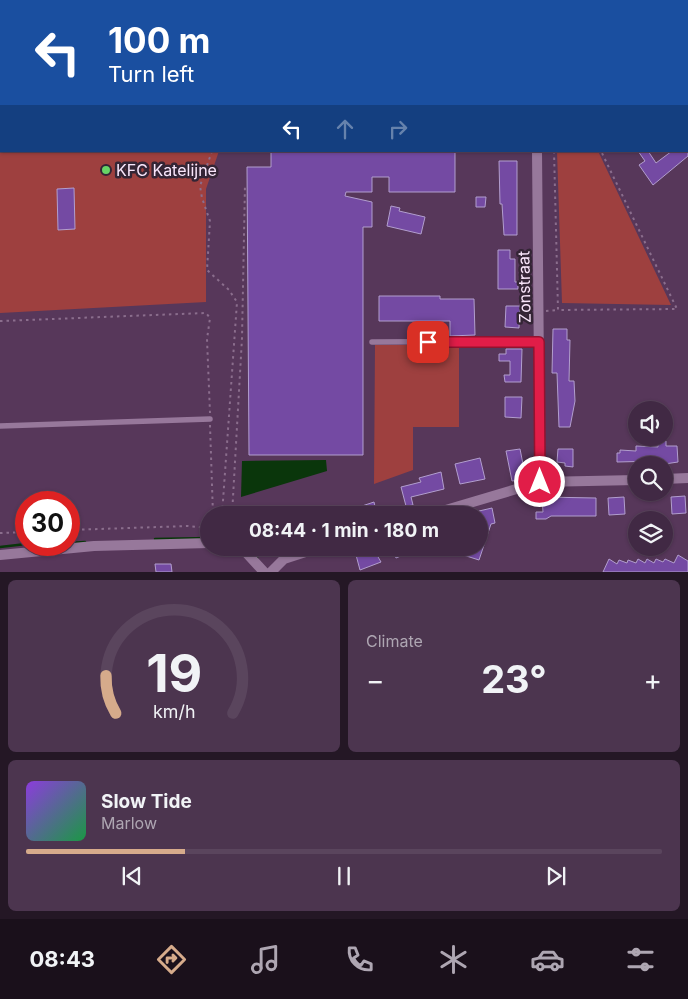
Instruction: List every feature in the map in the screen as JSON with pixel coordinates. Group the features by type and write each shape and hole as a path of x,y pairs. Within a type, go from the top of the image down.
{"street":[{"name":"Zonstraat","path":"537,152 540,482"},
{"path":"673,479 688,478"},
{"path":"459,506 540,482 628,480"},
{"path":"0,555 94,546 200,543"},
{"path":"249,556 264,572"},
{"path":"271,572 284,559 293,556"}],"lane":[{"path":"372,342 539,342"},
{"path":"0,426 210,419"}],"path":[{"path":"212,152 200,186 210,221 207,270 229,290 237,302 223,506"},
{"path":"554,152 558,310 677,309 600,152"},
{"path":"233,506 242,338 245,184"},
{"path":"0,322 206,313 210,318 207,339 213,506"},
{"path":"80,530 200,527"},
{"path":"0,533 15,532"}],"shaded area":[{"name":"KFC Katelijne","path":"0,152 219,152 206,189 206,302 0,313"},
{"path":"557,152 598,152 671,305 562,303"},
{"path":"375,345 459,345 459,427 413,427 413,470 374,484"},
{"path":"326,460 327,471 241,497 242,461"}],"building":[{"path":"271,152 455,152 455,192 389,192 389,177 372,177 372,192 346,192 345,196 372,202 372,227 363,227 363,455 249,455 247,167 271,167"},
{"path":"639,152 649,152 656,163 671,152 688,152 688,156 653,185 639,165 645,161"},
{"path":"499,161 517,161 517,235 504,235 502,204 500,204"},
{"path":"74,188 75,229 58,230 57,189"},
{"path":"476,197 486,197 485,207 476,207"},
{"path":"391,206 400,208 399,211 425,217 421,234 387,226"},
{"path":"498,250 510,250 510,259 515,259 515,282 518,282 518,289 498,289"},
{"path":"379,296 440,296 440,299 474,299 475,335 450,336 450,321 379,321"},
{"path":"506,306 520,306 519,328 505,327"},
{"path":"553,329 567,329 567,340 570,340 569,381 574,381 575,401 570,427 559,427 557,373 552,373"},
{"path":"506,349 522,349 521,382 505,382 504,375 510,375 510,361 499,361 499,354 506,354"},
{"path":"505,397 522,397 521,418 505,417"},
{"path":"636,446 677,446 678,462 673,463 673,456 628,456 628,462 617,462 617,453 620,453 620,450 636,451"},
{"path":"520,449 526,479 512,481 506,451"},
{"path":"558,449 573,449 573,467 557,462"},
{"path":"480,458 485,479 460,484 455,464"},
{"path":"441,472 444,489 411,497 413,505 406,506 401,487 421,482 419,478"},
{"path":"685,496 686,513 673,514 671,501 673,501 673,497"},
{"path":"542,497 596,498 596,516 551,516 546,519 536,519 536,512 543,512"},
{"path":"624,497 625,514 609,515 608,498"},
{"path":"374,502 375,506 362,506"},
{"path":"492,508 495,523 491,524 488,533 488,509"},
{"path":"678,555 688,561 688,572 603,572 609,559 617,564 619,560 627,563 628,560 636,563 638,559 645,563 647,559 654,563 656,559 663,562 665,559 674,563"},
{"path":"356,556 378,556 381,562 360,570"},
{"path":"466,556 480,556 479,560"},
{"path":"155,564 171,564 172,572 156,572"}],"waterway":[{"path":"155,539 200,538"},
{"path":"80,542 85,542"},
{"path":"0,547 15,545"}],"place":[{"name":"KFC Katelijne","path":"106,170"}],"route":[{"path":"428,342 539,342 540,482"}]}
